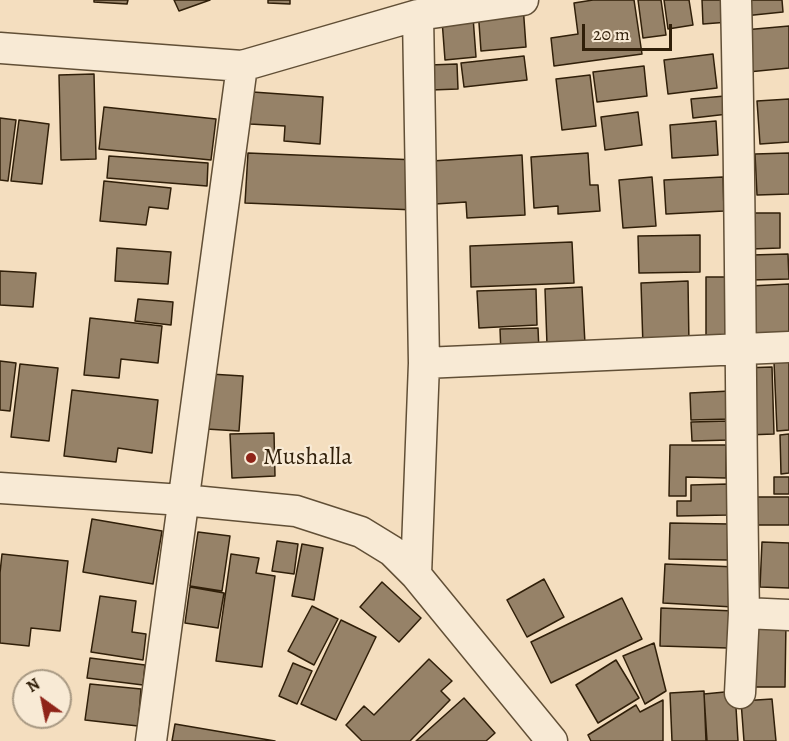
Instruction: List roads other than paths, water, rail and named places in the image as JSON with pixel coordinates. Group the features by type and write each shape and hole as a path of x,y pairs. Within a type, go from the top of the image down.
{"street":[{"path":"0,48 242,66 418,15 523,0"},
{"path":"736,0 744,613 740,693"},
{"path":"416,575 424,363 418,15"},
{"path":"151,741 242,66"},
{"path":"424,363 739,351 789,347"},
{"path":"0,488 183,500 296,511 361,532 392,550 416,575 552,741"},
{"path":"744,613 789,615"}],"place":[{"name":"Mushalla","path":"251,458"}]}
